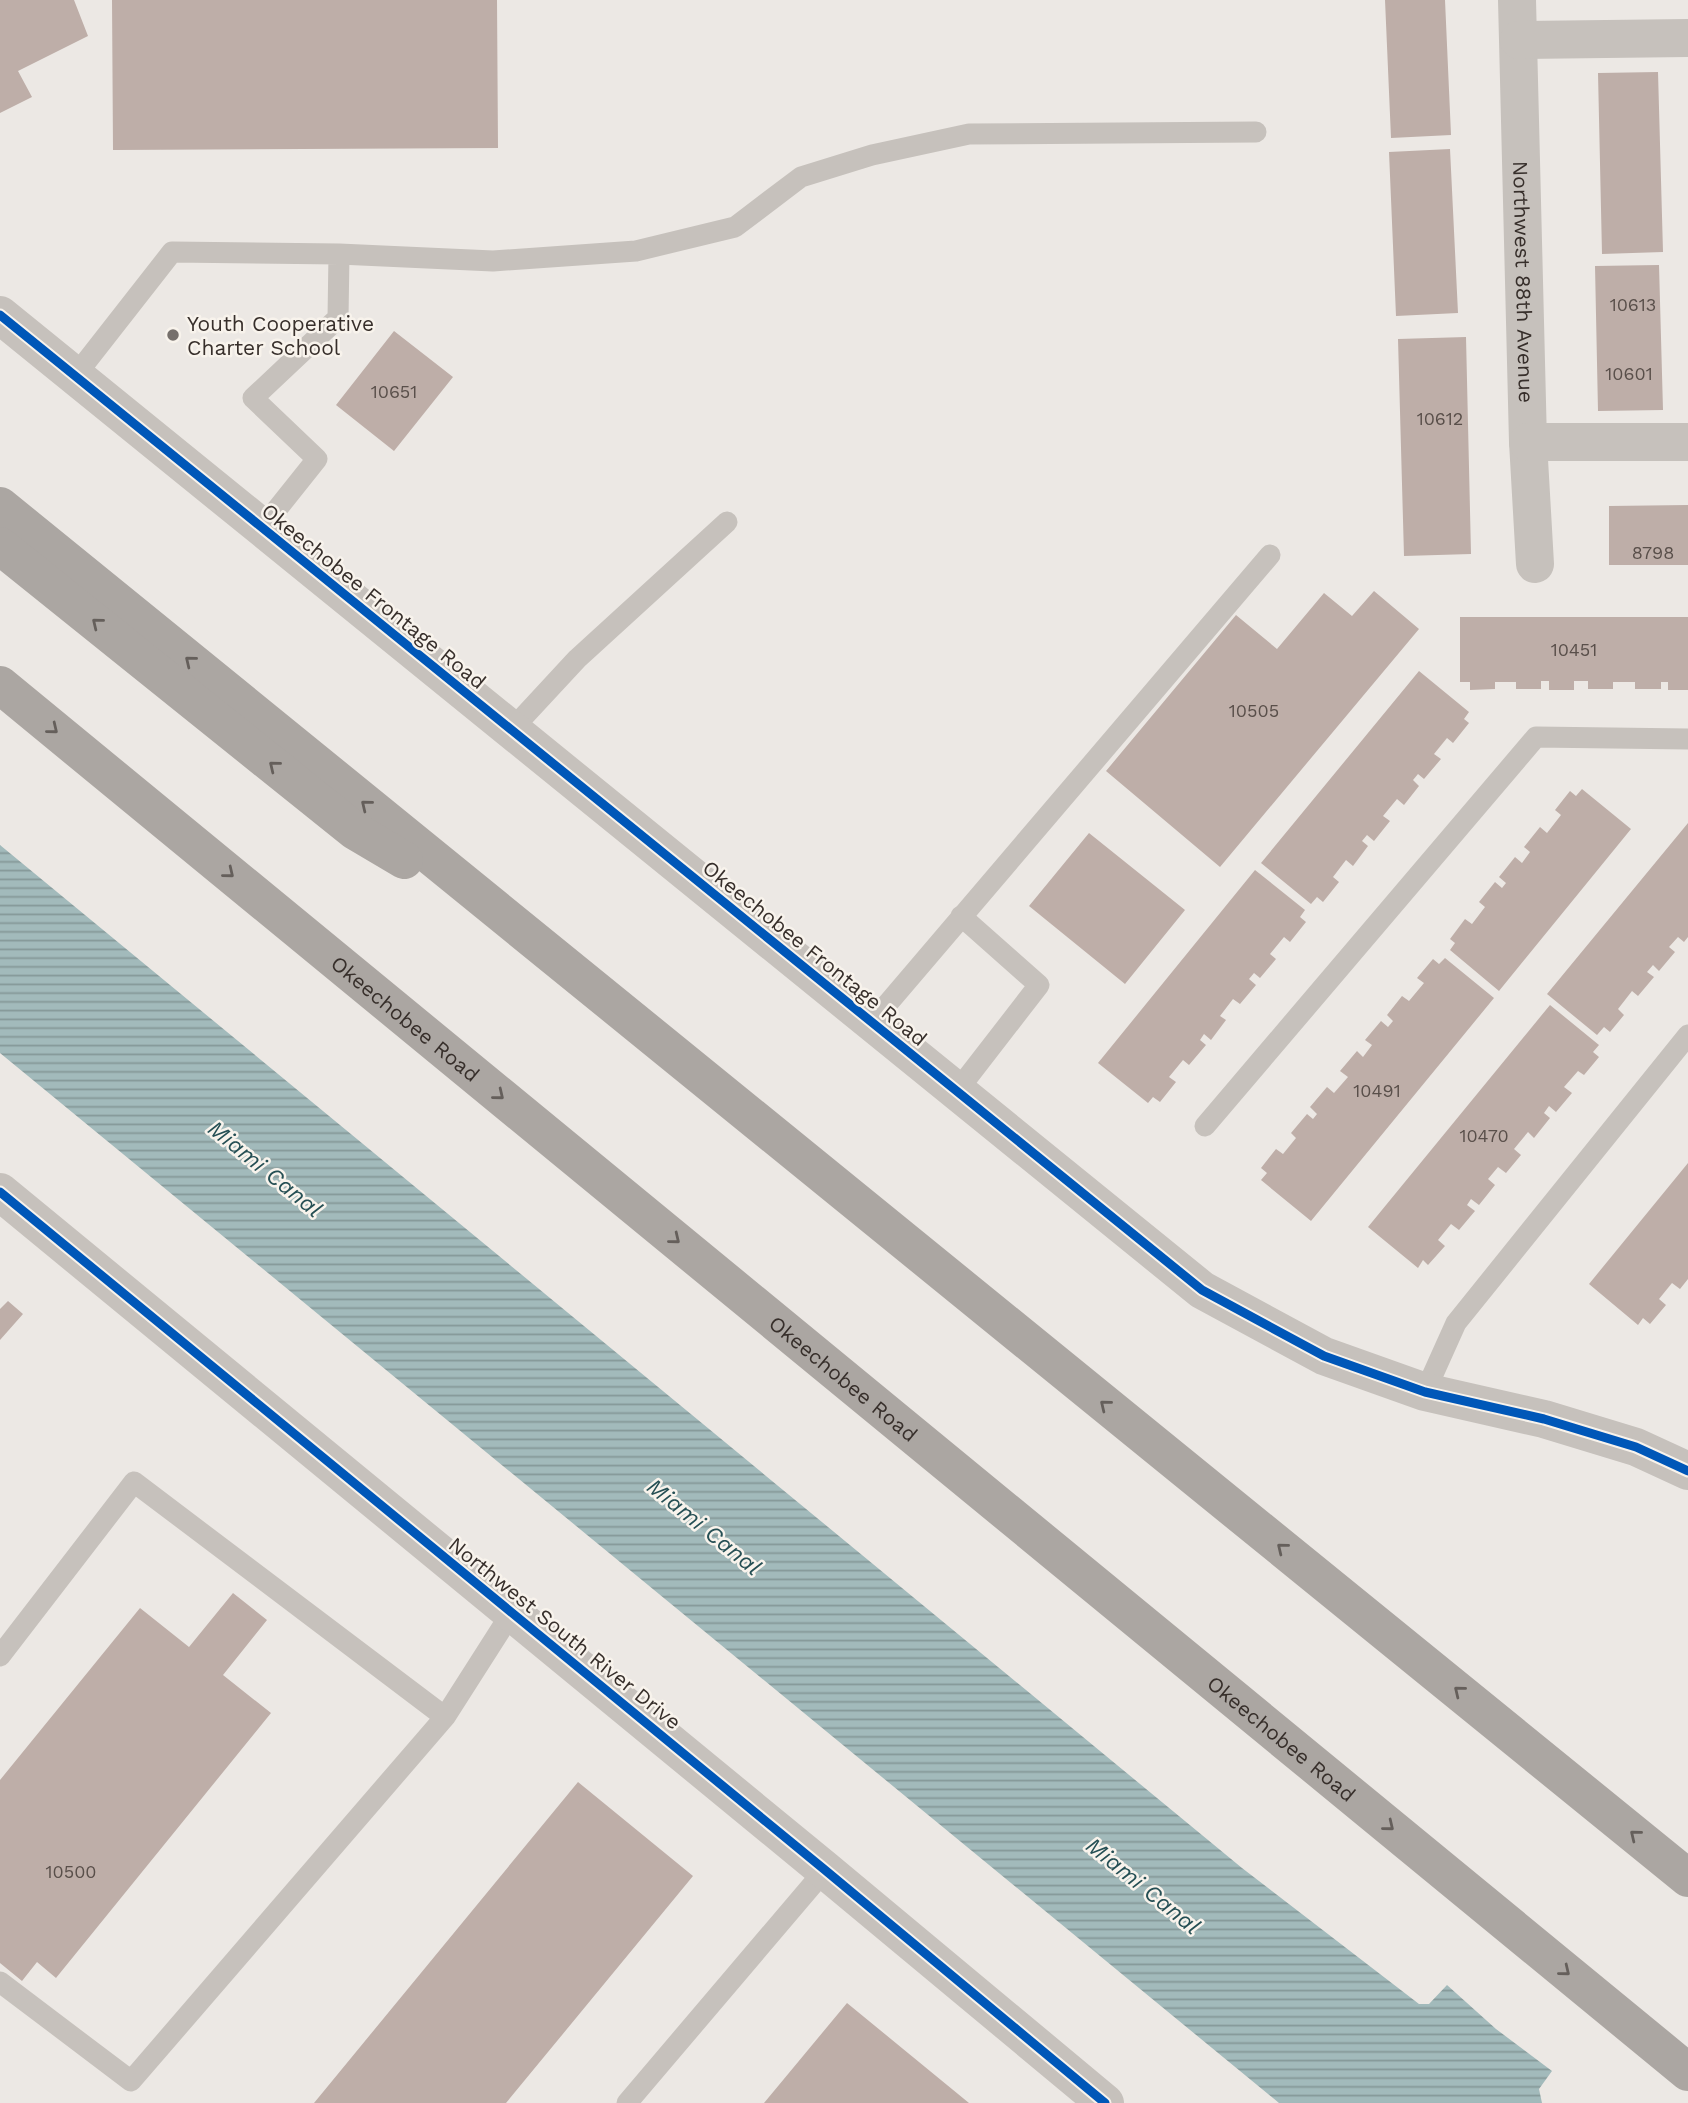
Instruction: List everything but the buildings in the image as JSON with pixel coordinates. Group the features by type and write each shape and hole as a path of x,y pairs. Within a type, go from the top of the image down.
{"highway":[{"path":"0,506 1688,1878"},
{"path":"0,546 355,831 514,925"},
{"name":"Okeechobee Road","path":"0,685 1688,2072"}],"street":[{"name":"Northwest 88th Avenue","path":"1517,0 1528,442 1535,564"},
{"path":"1519,40 1688,38"},
{"name":"Okeechobee Frontage Road","path":"0,315 1202,1290 1324,1356 1425,1392 1544,1419 1636,1447 1688,1471"},
{"path":"1528,442 1688,442"},
{"name":"Northwest South River Drive","path":"0,1192 1105,2103"}],"lane":[{"path":"75,376 172,251 339,254 493,261 636,251 735,227 801,177 872,155 969,134 1256,132"},
{"path":"262,528 317,459 253,398 338,318 339,254"},
{"path":"512,729 577,659 727,522"},
{"path":"872,1022 1270,555"},
{"path":"1205,1126 1536,737 1688,739"},
{"path":"957,1091 1039,985 961,916"},
{"path":"1425,1392 1456,1323 1688,1035"},
{"path":"0,1656 134,1482 445,1717"},
{"path":"0,1982 131,2081 445,1717 512,1612"},
{"path":"626,2103 825,1870"}],"water":[{"name":"Miami Canal","path":"0,845 1242,1868 1419,2004 1429,2004 1447,1985 1496,2029 1552,2071 1539,2089 1542,2103 1279,2103 0,1053"}],"cycle path":[{"path":"0,315 1202,1290 1324,1356 1425,1392 1544,1419 1636,1447 1688,1471"},
{"path":"0,1192 1105,2103"}],"place":[{"name":"Youth Cooperative Charter School","path":"173,335"}]}
